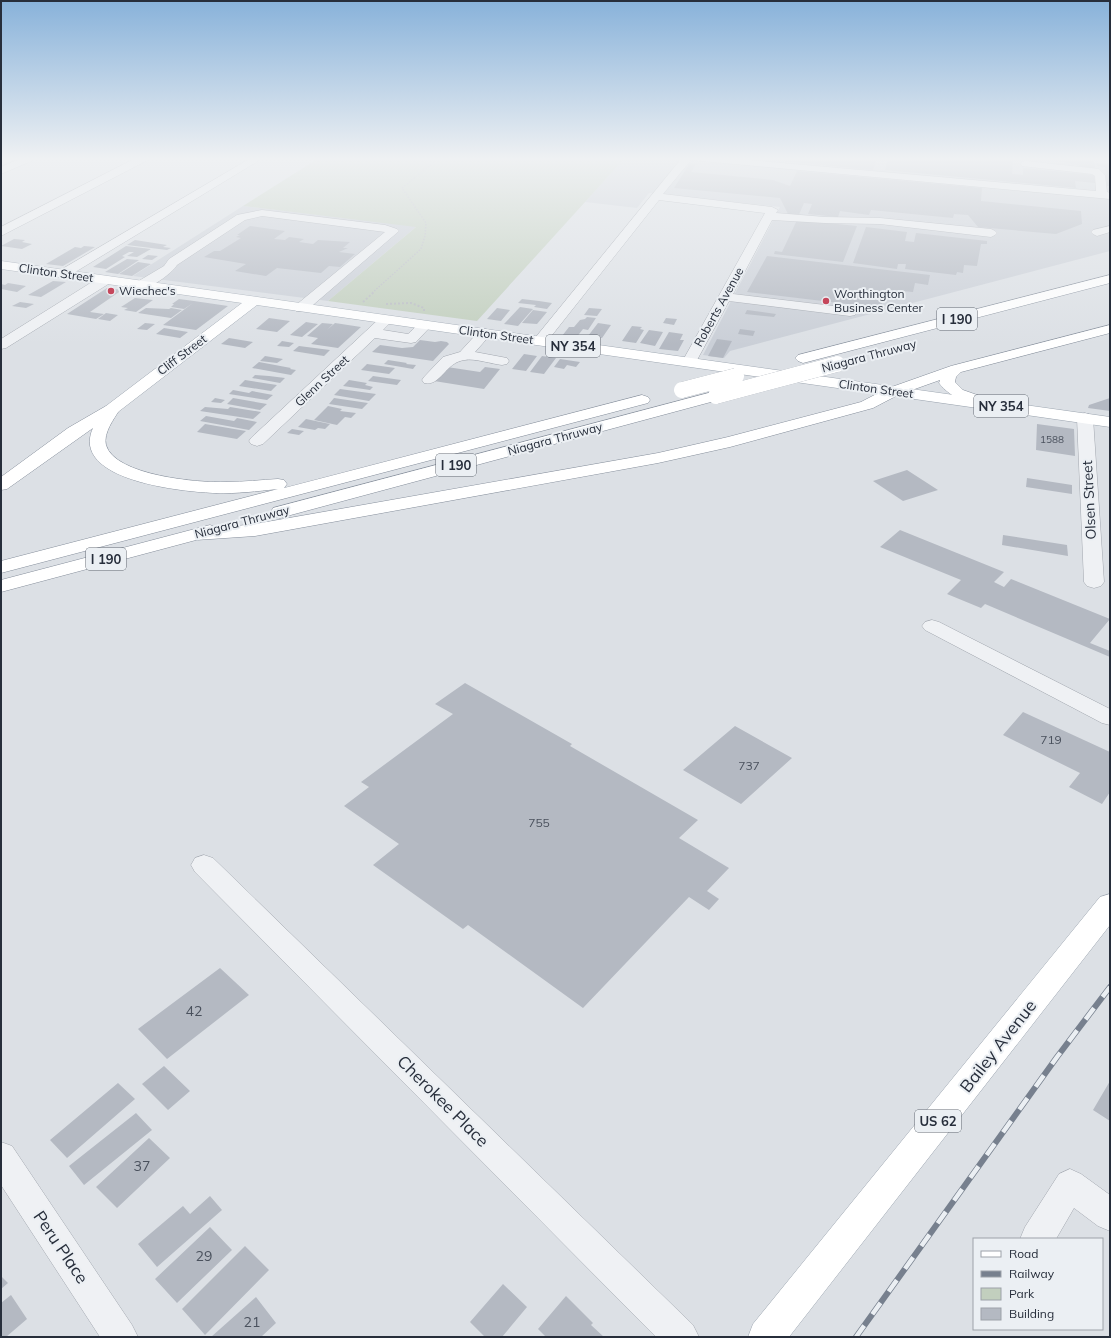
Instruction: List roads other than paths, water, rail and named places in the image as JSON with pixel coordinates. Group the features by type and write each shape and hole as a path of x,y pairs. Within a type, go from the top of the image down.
{"main road":[{"name":"Clinton Street","path":"1,265 386,320 424,319 485,333 1110,422"},
{"name":"Niagara Thruway","path":"1,567 342,477 1110,279"},
{"name":"I 190","path":"987,325 1110,292"},
{"name":"Cliff Street","path":"1,485 74,432 112,409 253,302"},
{"path":"197,535 255,530 658,458 811,421 867,405 892,392 956,369 1110,328"},
{"name":"Niagara Thruway","path":"1,586 852,360"},
{"path":"956,369 948,375 947,383 957,393 991,405"},
{"path":"112,409 98,438 98,446 102,454 115,466 138,475 156,480 208,487 241,487 342,477"},
{"name":"Bailey Avenue","path":"766,1337 1110,905"}],"street":[{"path":"1,232 23,220"},
{"path":"63,274 153,220"},
{"path":"142,285 168,269 173,262 236,220"},
{"path":"301,308 393,231 377,227 323,220"},
{"path":"540,341 638,220"},
{"name":"Roberts Avenue","path":"689,362 766,220"},
{"path":"849,220 880,221 991,232"},
{"path":"1097,232 1110,229"},
{"path":"1,345 105,280"},
{"path":"724,297 850,312"},
{"path":"372,333 411,339 424,319"},
{"name":"Glenn Street","path":"257,441 386,320"},
{"path":"465,355 485,333"},
{"path":"429,380 448,360 465,355 502,361"},
{"name":"Olsen Street","path":"1085,418 1094,582"},
{"path":"932,626 1110,718"},
{"name":"Cherokee Place","path":"204,865 681,1337"},
{"name":"Peru Place","path":"1,1157 120,1337"},
{"path":"1038,1238 1070,1185 1110,1215"}],"railway":[{"path":"856,1337 1057,1057 1110,987"}],"place":[{"name":"Wiechec's","path":"111,291"},
{"name":"Worthington Business Center","path":"826,301"}]}
